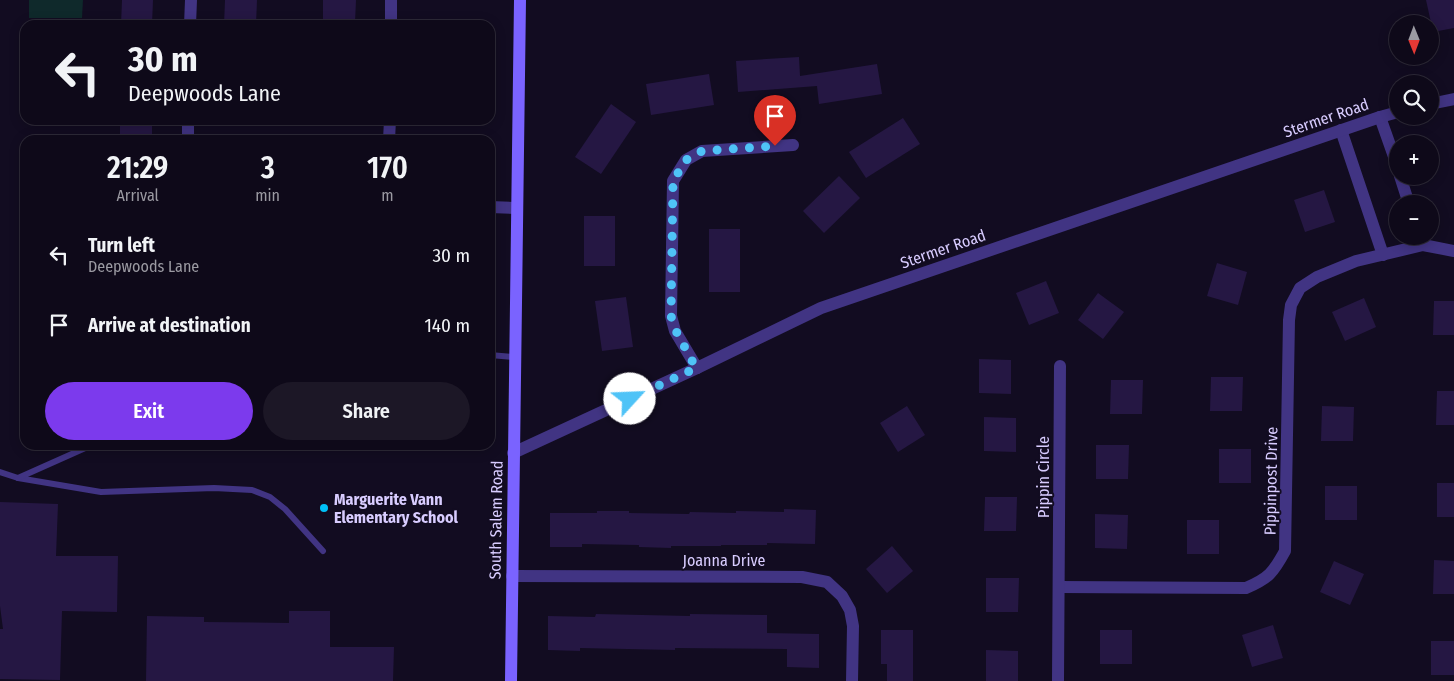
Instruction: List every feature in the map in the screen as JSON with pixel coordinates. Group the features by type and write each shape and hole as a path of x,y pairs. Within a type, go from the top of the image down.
{"main road":[{"name":"South Salem Road","path":"511,681 520,0"}],"street":[{"path":"190,20 191,0"},
{"path":"391,0 391,20"},
{"path":"1439,102 1454,98"},
{"name":"Stermer Road","path":"513,453 821,308 1389,114"},
{"path":"1380,116 1389,142"},
{"path":"1341,130 1383,255"},
{"path":"696,368 676,331 671,316 673,181 686,160 702,151 793,145"},
{"path":"495,207 516,208"},
{"name":"Pippinpost Drive","path":"1059,587 1246,588 1265,580 1276,568 1285,551 1289,320 1291,305 1300,288 1317,277 1356,261 1383,255 1411,245"},
{"name":"Pippinpost Drive","path":"1435,245 1454,251"},
{"name":"Pippin Circle","path":"1059,587 1060,366"},
{"name":"Joanna Drive","path":"512,576 802,577 826,582 842,596 850,610 853,626 852,681"},
{"path":"1058,681 1059,587"}],"lane":[{"path":"495,355 514,357"},
{"path":"18,478 81,450"},
{"path":"0,472 18,478 101,492 214,488 252,490 270,497 285,509 323,551"}],"green space":[{"path":"29,0 83,0 82,18 29,18"}],"building":[{"path":"122,0 153,0 152,20 121,20"},
{"path":"225,0 257,0 256,20 224,20"},
{"path":"323,0 356,0 355,20 323,20"},
{"path":"1426,0 1454,0 1454,28 1439,31 1439,15 1429,15"},
{"path":"799,57 800,76 877,64 882,94 819,104 817,86 738,92 736,61"},
{"path":"709,74 714,105 651,115 646,84"},
{"path":"611,104 636,122 601,174 575,157"},
{"path":"903,118 920,144 866,178 849,152"},
{"path":"120,125 152,125 152,135 120,135"},
{"path":"839,176 860,198 824,233 803,211"},
{"path":"1324,190 1335,222 1305,232 1294,200"},
{"path":"584,216 615,216 615,266 584,266"},
{"path":"709,229 740,229 740,292 709,292"},
{"path":"1217,263 1247,272 1238,305 1207,296"},
{"path":"1046,281 1059,313 1029,325 1016,293"},
{"path":"1098,293 1124,312 1103,339 1078,320"},
{"path":"626,297 633,347 602,351 595,301"},
{"path":"1364,298 1376,327 1345,341 1332,312"},
{"path":"1434,301 1454,301 1454,335 1433,335"},
{"path":"979,359 1011,360 1011,394 979,393"},
{"path":"1211,377 1243,377 1242,411 1210,411"},
{"path":"1111,380 1143,380 1142,414 1110,414"},
{"path":"1437,391 1454,391 1454,425 1436,425"},
{"path":"907,406 925,435 898,452 880,423"},
{"path":"1322,406 1354,407 1353,441 1321,441"},
{"path":"984,417 1016,418 1016,452 984,451"},
{"path":"1096,445 1129,445 1128,479 1096,479"},
{"path":"1219,449 1251,449 1251,483 1219,483"},
{"path":"1437,483 1454,483 1454,517 1437,517"},
{"path":"1325,486 1357,486 1357,520 1325,520"},
{"path":"985,497 1017,497 1016,531 984,531"},
{"path":"0,502 58,504 56,556 118,556 117,612 62,611 60,680 0,679 0,629 3,629 0,606"},
{"path":"784,509 816,510 815,544 767,543 767,545 671,546 671,548 639,547 639,545 582,544 582,547 550,547 550,513 629,511 629,513 689,514 690,512 736,513 736,511 784,512"},
{"path":"1095,514 1128,515 1127,549 1095,548"},
{"path":"1187,520 1219,520 1219,554 1187,554"},
{"path":"892,546 913,571 887,593 866,569"},
{"path":"1434,560 1454,561 1454,594 1433,594"},
{"path":"1334,561 1364,574 1350,605 1320,592"},
{"path":"986,578 1019,578 1018,612 986,612"},
{"path":"289,611 330,611 330,647 394,647 393,681 146,681 147,616 204,617 204,622 289,623"},
{"path":"596,614 767,615 767,633 819,634 819,668 787,667 787,649 675,648 675,650 580,648 580,651 548,650 548,616 595,617"},
{"path":"1273,625 1283,658 1252,667 1242,635"},
{"path":"881,630 913,630 913,681 887,681 887,664 881,664"},
{"path":"1100,630 1132,630 1132,664 1100,664"},
{"path":"1431,641 1454,641 1454,675 1431,675"},
{"path":"986,650 1018,651 1018,681 986,681"}],"place":[{"name":"Marguerite Vann Elementary School","path":"324,508"}],"route":[{"path":"630,399 696,368 676,331 671,316 673,181 686,160 702,151 775,146"}]}
